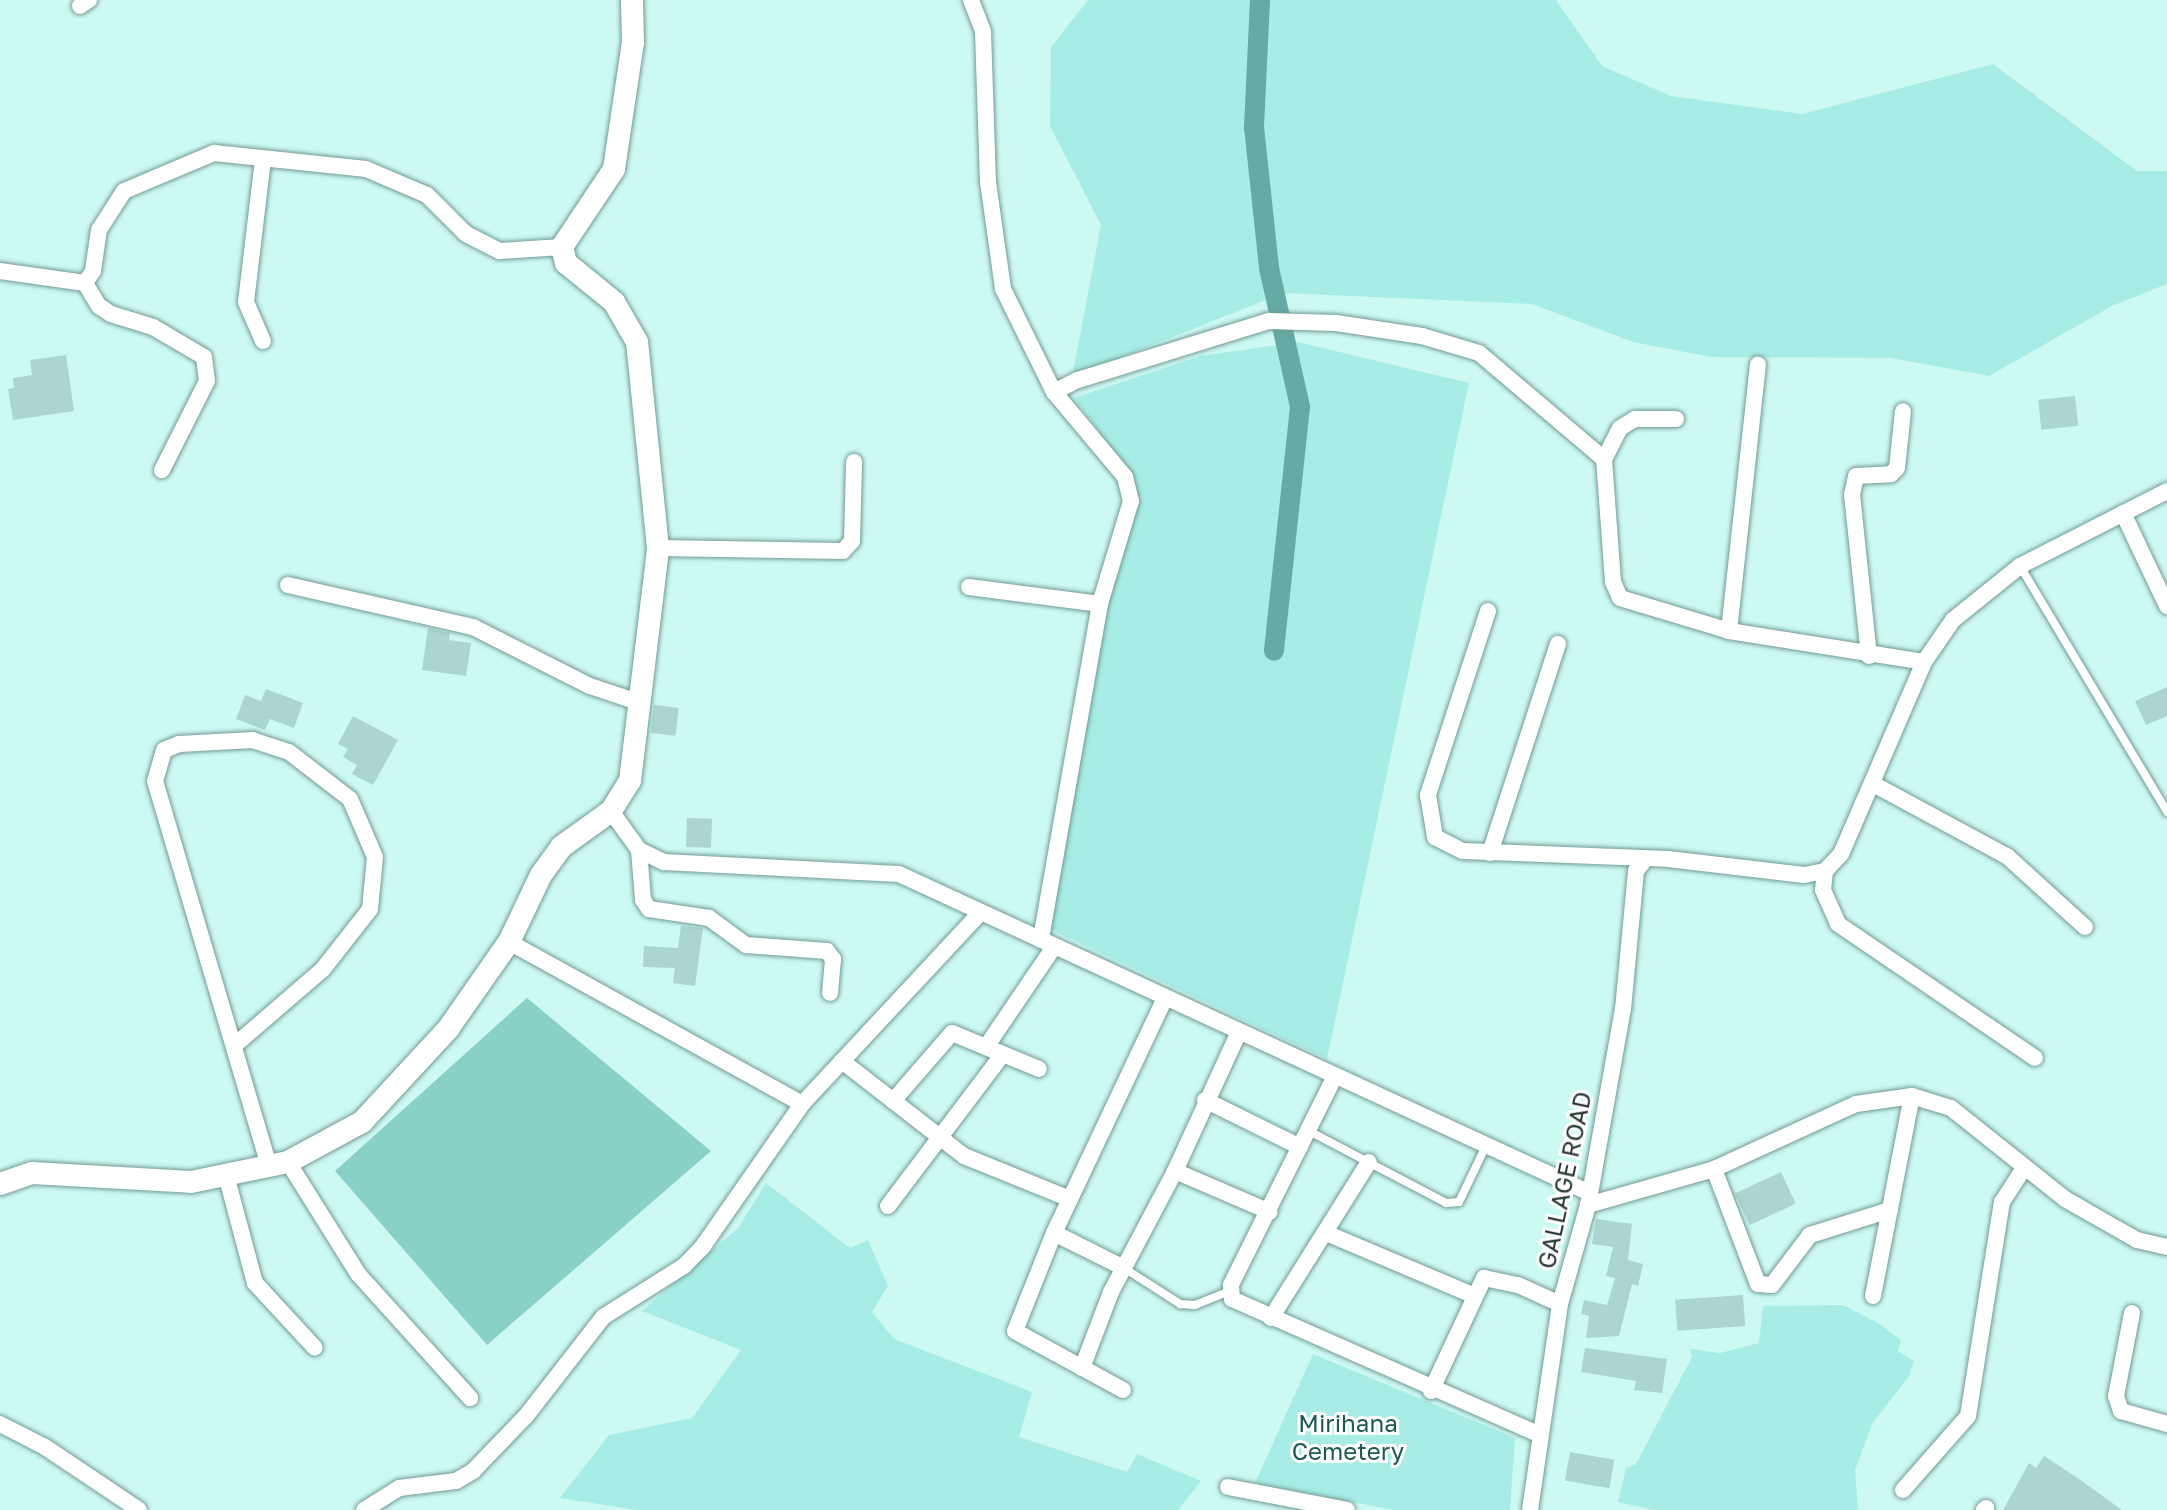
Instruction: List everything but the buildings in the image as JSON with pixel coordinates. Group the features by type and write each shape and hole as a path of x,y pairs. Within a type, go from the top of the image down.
{"street":[{"path":"0,1184 32,1173 191,1182 279,1164 362,1122 392,1095 448,1029 509,942 541,875 561,847 611,811 630,781 658,548 637,342 614,302 566,263 562,247 614,169 633,42 632,0"},
{"path":"971,0 983,32 988,182 1003,289 1054,392 1125,477 1131,501 1100,604 1047,943 988,1044"},
{"path":"85,283 93,271 99,230 124,191 214,153 366,169 427,195 466,234 500,251 562,247"},
{"path":"263,160 246,302 263,341"},
{"path":"0,271 85,283"},
{"path":"85,283 99,306 111,314 153,327 204,357 207,381 162,470"},
{"path":"1054,392 1078,380 1269,321 1336,323 1422,336 1479,353 1604,459"},
{"path":"1729,631 1758,365"},
{"path":"1869,656 1852,495 1856,476 1891,474 1897,468 1903,411"},
{"path":"1676,419 1635,419 1620,428 1604,459 1613,582 1620,598 1729,631 1869,656 1924,662"},
{"path":"658,548 843,551 852,541 854,462"},
{"path":"1488,611 1428,795 1435,837 1463,851 1643,862 1668,859 1804,875 1825,871 1841,854 1875,785 1924,662 1953,620 2020,566 2167,491"},
{"path":"2123,513 2167,606"},
{"path":"288,585 473,627 590,686 641,703"},
{"path":"969,587 1100,604"},
{"path":"1490,853 1558,644"},
{"path":"235,1045 323,969 370,909 375,857 350,799 289,752 253,740 179,744 164,750 155,781 235,1045 279,1164 359,1275 470,1398"},
{"path":"1875,785 2008,857 2085,927"},
{"path":"611,811 639,850 664,862 899,874 1164,1000 1486,1146 1589,1199 1714,1169 1856,1104 1912,1096 1951,1108 2065,1199 2137,1240 2167,1247"},
{"path":"639,850 643,900 649,909 709,918 746,945 827,951 833,959 830,993"},
{"name":"GALLAGE ROAD","path":"1530,1510 1538,1434 1560,1304 1589,1199 1623,1009 1636,871 1643,862"},
{"path":"1825,871 1823,890 1838,924 2035,1058"},
{"path":"364,1510 399,1488 456,1481 473,1471 526,1416 603,1317 684,1266 703,1246 802,1104 981,912"},
{"path":"509,942 802,1104"},
{"path":"1123,1390 1015,1331 1054,1233 1164,1000"},
{"path":"893,1101 952,1033 988,1044 1002,1055 1039,1069"},
{"path":"1082,1368 1124,1268 1175,1171 1205,1100 1238,1034"},
{"path":"888,1206 1002,1055"},
{"path":"842,1061 964,1156 1070,1199"},
{"path":"1334,1078 1229,1291 1232,1299 1431,1391 1538,1434"},
{"path":"1873,1296 1912,1096"},
{"path":"1205,1100 1300,1147"},
{"path":"1271,1318 1369,1162"},
{"path":"1903,1490 1968,1416 2002,1202 2024,1168"},
{"path":"1714,1169 1758,1284 1772,1285 1810,1235 1890,1210"},
{"path":"1175,1171 1270,1212"},
{"path":"226,1175 255,1283 315,1348"},
{"path":"1054,1233 1124,1268"},
{"path":"1326,1233 1473,1295"},
{"path":"1431,1391 1473,1295 1484,1278 1518,1285 1560,1304"},
{"path":"2132,1313 2116,1396 2121,1411 2167,1424"},
{"path":"0,1424 45,1447 139,1510"},
{"path":"1228,1487 1347,1510"}],"lane":[{"path":"2020,566 2167,812"},
{"path":"1308,1131 1446,1203 1459,1202 1486,1146"},
{"path":"1124,1268 1180,1304 1195,1305 1229,1291"}],"green space":[{"path":"1088,0 1556,0 1602,66 1671,96 1802,114 1993,64 2137,171 2167,171 2167,284 2112,306 1989,376 1891,358 1711,357 1633,342 1532,304 1283,293 1072,377 1101,225 1050,126 1051,47"},
{"path":"1298,342 1469,383 1327,1059 1041,925 1132,473 1074,398 1200,356"},
{"path":"766,1183 850,1248 868,1240 888,1286 872,1312 894,1339 1032,1392 1019,1437 1127,1472 1137,1454 1201,1481 1178,1510 637,1510 560,1498 609,1435 692,1418 741,1350 642,1311 738,1228"},
{"path":"1843,1305 1880,1324 1901,1340 1898,1351 1914,1361 1909,1376 1872,1424 1855,1470 1858,1510 1655,1510 1618,1502 1626,1468 1636,1464 1692,1357 1688,1344 1690,1349 1720,1353 1759,1343 1763,1306"},
{"name":"Mirihana Cemetery","path":"1313,1354 1515,1438 1510,1510 1394,1510 1255,1483"}],"shaded area":[{"path":"527,998 711,1151 487,1345 335,1171"}],"waterway":[{"path":"1260,0 1254,127 1269,268 1300,407 1274,651"}]}
